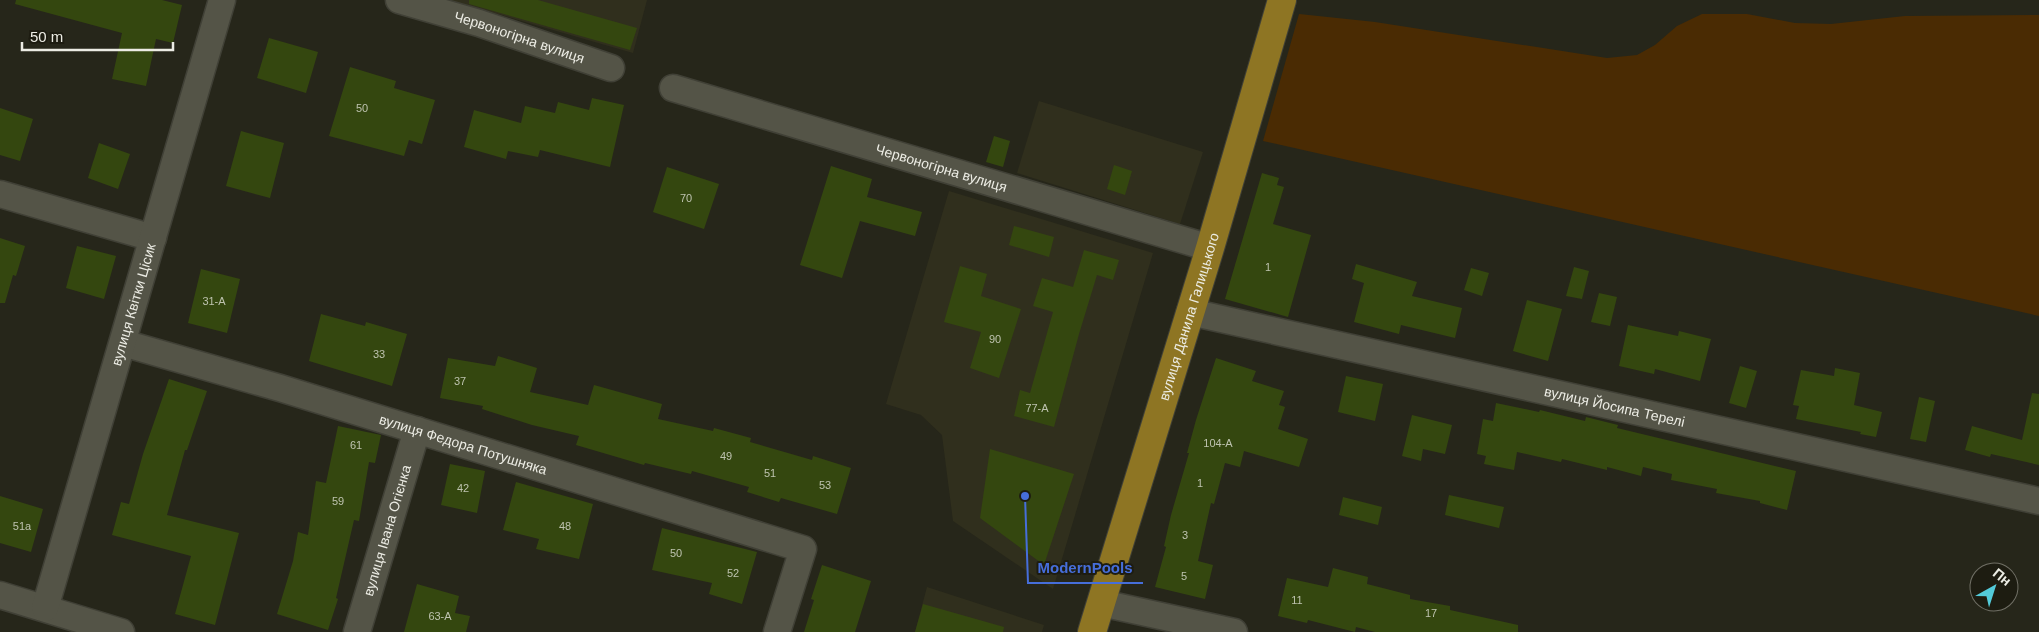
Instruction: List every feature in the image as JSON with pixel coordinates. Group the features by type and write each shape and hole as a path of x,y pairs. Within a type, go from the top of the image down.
{"main road":[{"name":"вулиця Данила Галицького","path":"1092,632 1210,248 1282,0"}],"street":[{"name":"вулиця Квітки Цісик","path":"45,608 222,0"},
{"name":"Червоногірна вулиця","path":"400,0 479,23 611,68"},
{"name":"Червоногірна вулиця","path":"673,88 1210,248"},
{"path":"0,194 154,238"},
{"name":"вулиця Йосипа Терелі","path":"1190,312 2039,501"},
{"name":"вулиця Федора Потушняка","path":"123,343 417,430 803,549 777,632"},
{"name":"вулиця Івана Огієнка","path":"358,632 417,430"},
{"path":"0,595 122,632"},
{"path":"1101,603 1234,632"}],"shaded area":[{"path":"449,0 647,0 633,53"},
{"path":"1299,14 1375,22 1607,58 1637,55 1655,45 1677,26 1702,14 1747,14 1795,23 1831,24 1905,16 2039,15 2039,316 1263,141"},
{"path":"1039,101 1203,152 1180,224 1017,173"},
{"path":"949,191 1153,253 1053,589 953,521 942,435 921,415 886,404"},
{"path":"927,587 1044,625 1042,632 915,632"}],"building":[{"path":"16,0 162,0 182,5 173,43 156,39 146,86 112,79 122,33 15,4"},
{"path":"469,0 538,0 637,28 630,50 469,4"},
{"path":"269,38 318,52 306,93 257,78"},
{"path":"350,67 396,81 394,88 435,100 422,144 409,140 404,156 329,136"},
{"path":"592,98 624,105 610,167 540,150 538,157 508,151 506,159 464,147 474,110 521,123 525,106 555,113 558,102 589,110"},
{"path":"0,108 33,119 20,161 0,155"},
{"path":"241,131 284,143 270,198 226,186"},
{"path":"994,136 1010,141 1003,167 986,162"},
{"path":"99,143 130,154 118,189 88,178"},
{"path":"1114,165 1132,171 1125,195 1107,189"},
{"path":"831,166 872,179 867,197 922,212 915,236 860,221 842,278 800,265"},
{"path":"667,167 719,184 704,229 653,212"},
{"path":"1262,173 1279,178 1277,185 1284,187 1273,224 1311,235 1288,317 1225,299"},
{"path":"1014,226 1054,237 1049,257 1009,245"},
{"path":"0,238 25,246 16,276 13,275 5,303 0,303"},
{"path":"77,246 116,256 104,299 66,288"},
{"path":"1084,250 1119,260 1113,280 1097,275 1054,427 1014,416 1020,390 1030,393 1053,312 1033,306 1042,278 1073,287"},
{"path":"1356,264 1417,282 1412,296 1462,308 1455,338 1401,325 1399,334 1354,322 1364,283 1352,279"},
{"path":"960,266 987,274 981,296 1021,309 999,378 970,368 981,332 944,322"},
{"path":"1574,267 1589,271 1582,299 1566,296"},
{"path":"1471,268 1489,273 1482,296 1464,290"},
{"path":"201,269 240,279 227,333 188,323"},
{"path":"1599,293 1617,297 1610,326 1591,322"},
{"path":"1527,300 1562,309 1548,361 1513,351"},
{"path":"321,314 365,326 366,322 407,334 392,386 309,361"},
{"path":"1628,325 1678,336 1679,331 1711,339 1700,381 1655,369 1654,374 1619,366"},
{"path":"498,356 537,368 530,392 588,405 594,385 662,404 658,419 713,431 714,428 751,438 750,442 812,460 813,456 851,468 837,514 781,498 779,502 747,492 749,487 692,471 691,474 645,463 644,465 576,445 579,436 532,425 482,409 483,406 440,398 448,358 495,366"},
{"path":"1216,358 1256,371 1252,381 1284,391 1279,405 1285,407 1278,429 1308,439 1299,467 1244,451 1240,467 1225,463 1214,504 1211,503 1198,561 1213,565 1205,599 1155,587 1166,547 1164,546 1171,515 1189,453 1187,453"},
{"path":"1740,366 1757,371 1746,408 1729,403"},
{"path":"1835,368 1860,373 1854,405 1882,412 1876,437 1860,434 1861,432 1796,419 1799,406 1793,405 1801,370 1834,376"},
{"path":"1346,376 1383,384 1375,421 1338,412"},
{"path":"169,379 207,391 187,450 185,450 167,515 239,533 215,625 175,614 191,556 112,535 121,502 129,504 143,454"},
{"path":"2032,393 2039,394 2039,465 1991,454 1990,457 1965,450 1972,426 2022,440"},
{"path":"1919,397 1935,401 1926,442 1910,439"},
{"path":"1496,403 1539,412 1540,410 1585,421 1586,417 1618,425 1617,428 1796,471 1787,510 1760,503 1760,501 1716,493 1717,489 1671,480 1672,474 1643,467 1641,476 1607,467 1607,470 1562,459 1561,462 1517,452 1514,470 1484,464 1486,456 1477,454 1483,419 1493,421"},
{"path":"1412,415 1452,425 1445,454 1423,449 1421,461 1402,456"},
{"path":"338,426 381,435 375,463 369,462 359,521 354,520 336,598 338,599 328,630 277,614 293,561 298,532 308,535 316,481 326,483"},
{"path":"990,449 1074,474 1044,565 980,518"},
{"path":"450,464 485,471 477,513 441,505"},
{"path":"516,482 593,504 579,559 536,549 539,539 503,530"},
{"path":"1449,495 1504,507 1499,528 1445,515"},
{"path":"0,496 43,509 31,552 0,543"},
{"path":"1343,497 1382,507 1378,525 1339,515"},
{"path":"662,528 757,552 742,604 709,594 712,583 652,570"},
{"path":"822,565 871,581 855,632 804,632 814,600 811,599"},
{"path":"1333,568 1368,577 1367,584 1410,595 1410,599 1450,606 1450,610 1518,625 1518,632 1375,632 1356,627 1355,632 1308,620 1307,623 1278,616 1287,578 1328,587"},
{"path":"417,584 459,596 455,613 470,616 466,632 404,632"},
{"path":"923,604 1004,627 1003,632 915,632"}],"place":[{"name":"ModernPools","path":"1025,496"}]}
